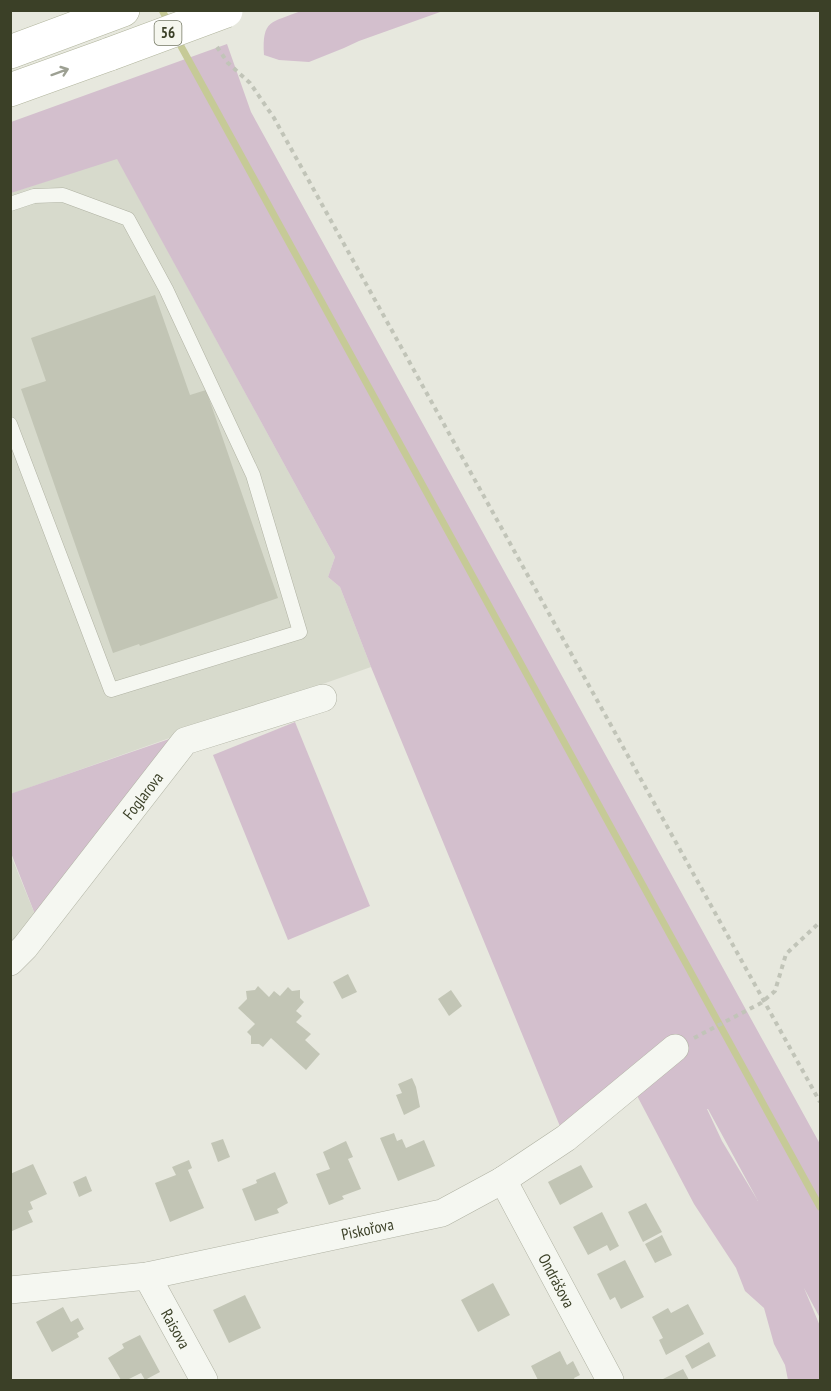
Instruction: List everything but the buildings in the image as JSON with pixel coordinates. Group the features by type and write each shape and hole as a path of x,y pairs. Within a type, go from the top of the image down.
{"main road":[{"path":"10,52 123,10"},
{"name":"56","path":"10,90 226,11"},
{"path":"10,38 93,22"}],"street":[{"name":"Foglarova","path":"10,962 26,947 185,741 323,698"},
{"name":"Piskořova","path":"10,1290 147,1276 442,1213 503,1180 566,1138 675,1048"},
{"name":"Ondrášova","path":"503,1180 610,1380"},
{"name":"Raisova","path":"147,1276 204,1380"}],"lane":[{"path":"10,204 34,196 63,195 128,219 166,290 253,475 300,632 111,690 10,424"}],"path":[{"path":"217,47 228,63 250,83 274,118 762,1002 820,1102"},
{"path":"675,1048 762,1002 775,991 786,954 820,922"}],"shaded area":[{"path":"301,11 443,11 359,41 309,62 279,60 264,55 265,35 270,24"},
{"path":"227,44 251,112 820,1144 820,1318 804,1288 820,1326 820,1380 788,1380 785,1365 774,1344 764,1308 745,1291 736,1268 694,1204 634,1090 564,1136 340,587 328,577 335,557 117,159 11,193 11,122","holes":["708,1109 758,1201 722,1141"]},
{"path":"117,158 335,557 328,577 340,587 371,667 11,794 10,193"},
{"path":"295,722 370,906 288,940 213,755"},
{"path":"175,737 38,922 11,853 10,794"},
{"path":"10,853 38,922 10,958"}],"waterway":[{"path":"162,10 169,24"},
{"path":"177,39 820,1207"}]}
